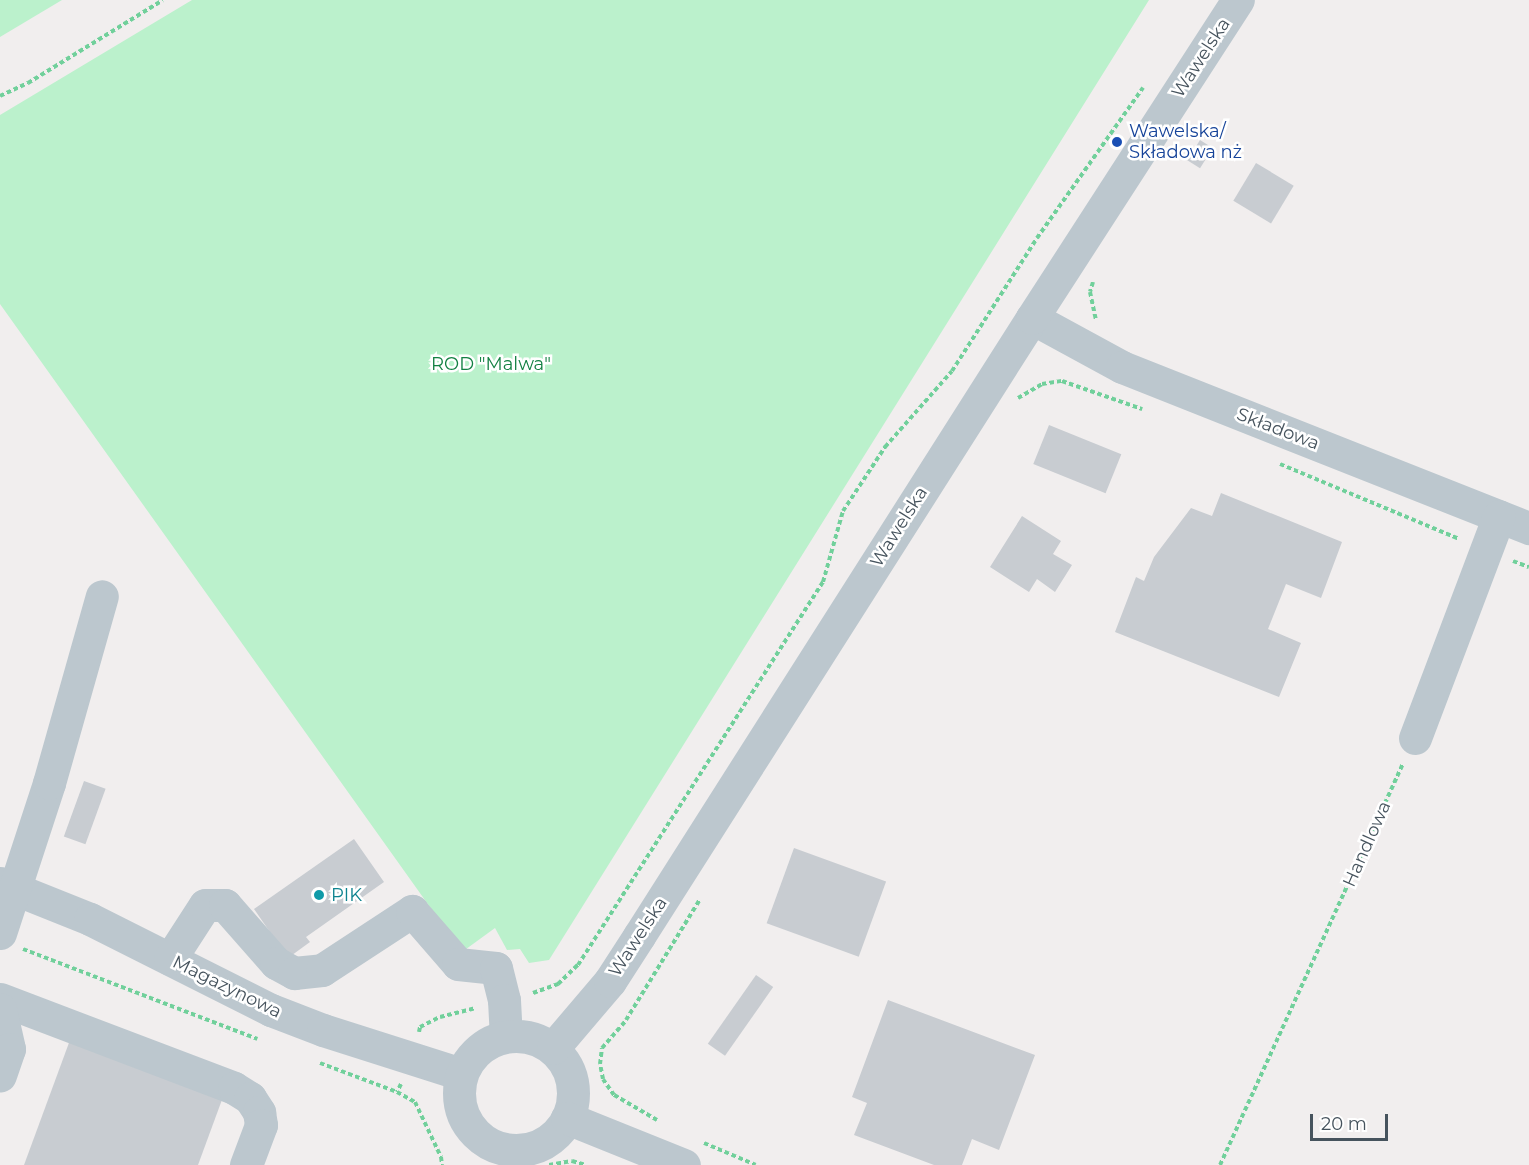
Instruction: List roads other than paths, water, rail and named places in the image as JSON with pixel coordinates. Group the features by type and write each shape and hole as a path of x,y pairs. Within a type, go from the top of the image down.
{"street":[{"name":"Wawelska","path":"553,1048 610,981 1032,318 1238,0"},
{"name":"Składowa","path":"1032,318 1131,371 1529,528"},
{"path":"1415,738 1484,549 1499,516"},
{"path":"11,941 8,886 102,596"},
{"name":"Magazynowa","path":"8,886 90,919 272,1010 323,1030 461,1074"},
{"path":"170,960 205,905 225,905 276,963 294,973 322,970 412,911 458,964 496,968 504,1000 506,1036"},
{"path":"0,999 234,1088 250,1098 259,1112 261,1125 246,1165"},
{"path":"0,1009 9,1049 0,1075"},
{"path":"528,1036 553,1048 569,1068 574,1094 567,1118 548,1140 534,1147 487,1155 470,1127 459,1102 461,1074 476,1050 500,1037 528,1036"},
{"path":"567,1118 693,1154"}],"place":[{"name":"Wawelska/ Składowa nż","path":"1117,142"},
{"name":"PIK","path":"319,895"}],"park label":[{"name":"ROD \"Malwa\"","path":"491,364"}]}
